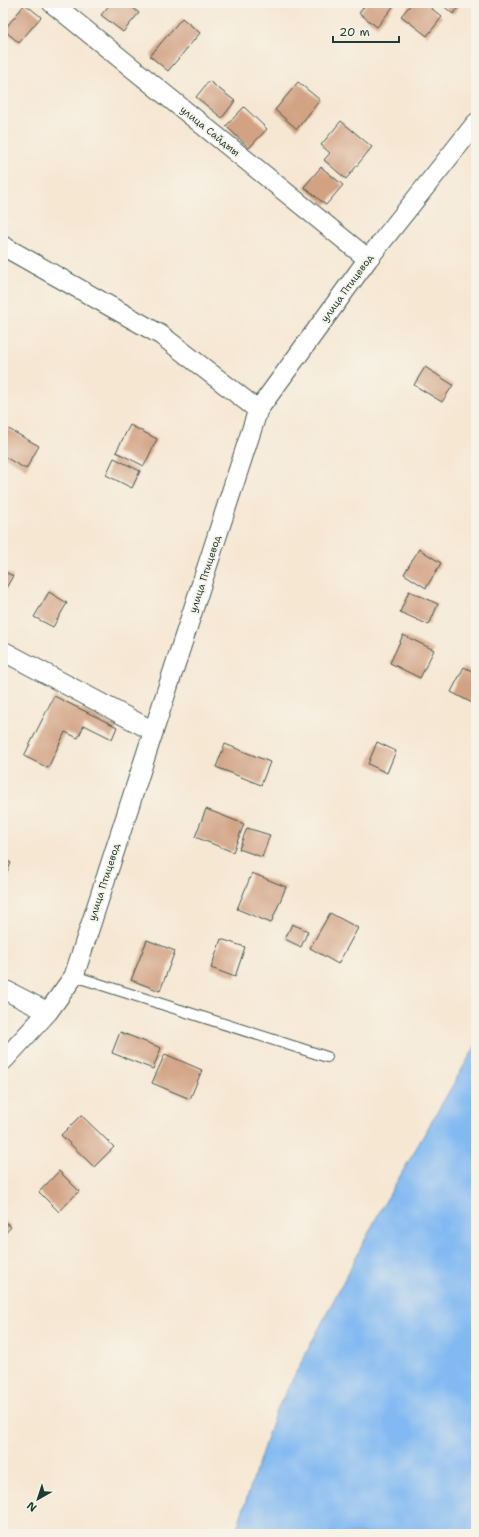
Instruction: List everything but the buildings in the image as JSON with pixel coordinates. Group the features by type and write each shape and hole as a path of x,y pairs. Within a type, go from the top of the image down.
{"street":[{"name":"улица Сайдыы","path":"52,3 368,259"},
{"name":"улица Птицевод","path":"3,1061 48,1012 74,976 258,410 368,259 476,123"},
{"path":"3,246 161,335 258,410"},
{"path":"3,651 153,731"},
{"path":"3,989 48,1012"}],"lane":[{"path":"74,976 328,1056"}],"water":[{"path":"476,1045 476,1534 235,1534 275,1413 381,1209"}]}
